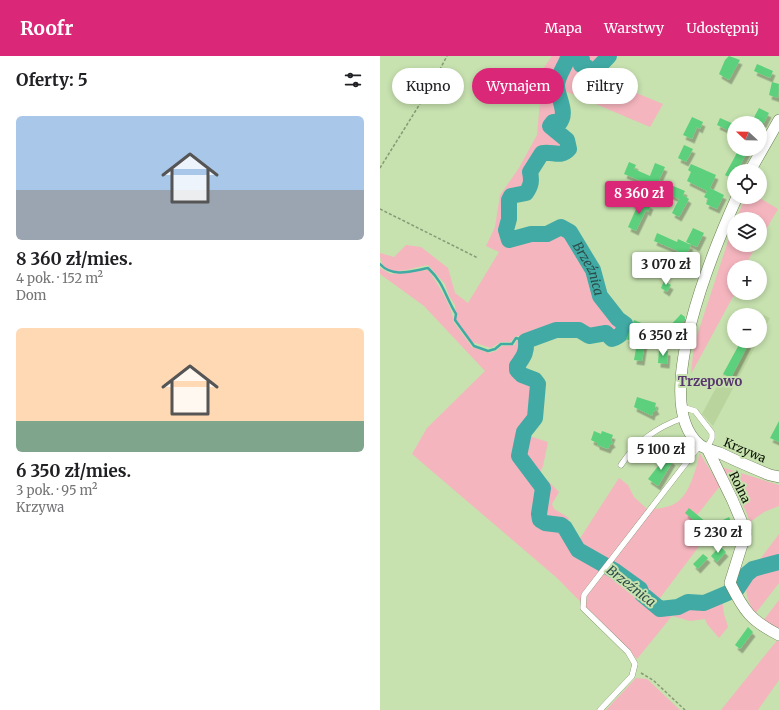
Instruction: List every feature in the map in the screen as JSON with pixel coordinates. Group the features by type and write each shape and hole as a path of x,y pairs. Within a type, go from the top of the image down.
{"street":[{"path":"754,164 779,120"},
{"path":"682,413 683,356 692,317 720,235 734,204"},
{"name":"Krzywa","path":"682,413 686,426 703,446 770,475 779,477"},
{"name":"Rolna","path":"703,446 732,499 746,532 731,585 746,613 765,628 779,635"}],"lane":[{"path":"600,710 632,676 635,664 632,657 583,608 584,595 609,561 703,446 712,438 712,433 695,411 682,413 674,422 638,443 621,465"}],"path":[{"path":"380,168 431,86 447,56"},
{"path":"380,208 478,258"},
{"path":"634,671 653,680 685,710"}],"shaded area":[{"path":"552,56 574,56 566,57 562,68 544,68"},
{"path":"578,56 605,56 596,68 590,68 582,63 583,59"},
{"path":"575,58 580,61 579,65 584,68 572,68 572,94 564,91 564,71 568,62"},
{"path":"638,94 663,104 650,127 596,104 638,104"},
{"path":"540,104 559,104 562,110 559,122 552,120 548,124 552,132 565,141 566,149 564,152 541,152 529,170 527,187 523,192 508,197 507,221 504,230 506,239 509,243 513,243 532,236 548,236 561,229 567,232 591,271 599,298 615,318 622,323 623,327 618,336 613,337 605,332 589,334 582,330 556,327 531,336 516,336 510,342 501,342 491,348 472,342 456,320 455,305 449,296 445,284 428,265 398,271 391,270 385,268 381,262 380,253 394,257 406,245 421,247 448,268 455,293 468,303 499,252 486,246 495,227 500,195 519,168 537,135"},
{"path":"767,202 778,209 767,228 767,212 739,212 743,204 767,204"},
{"path":"727,244 727,252 753,252 748,260 727,260 727,300 731,300 691,374 694,345"},
{"path":"380,268 391,274 428,270 440,287 448,303 453,316 453,321 472,347 489,353 496,351 502,346 515,345 517,340 522,342 522,355 514,368 521,377 534,380 536,399 533,418 520,428 522,431 516,456 531,473 541,489 536,519 538,526 560,527 564,529 574,549 630,585 649,602 657,612 671,612 684,606 703,606 722,599 728,627 719,638 707,624 705,619 690,621 672,616 637,659 557,578 412,454 427,428 485,371 424,306 380,274"},
{"path":"767,317 770,318 767,324"},
{"path":"737,348 754,348 713,426 702,414"},
{"path":"526,435 548,442 543,466 538,477 521,454"},
{"path":"699,452 720,486 690,524 706,537 657,602 647,595 617,566 591,554 581,548 577,543 619,478 628,485 634,497 647,509 664,508 677,502 686,493 693,477"},
{"path":"718,466 779,485 779,506 764,512 750,522 745,509"},
{"path":"547,480 559,492 552,504 554,509 569,518 566,526 561,523 544,521 542,517 541,513 545,488 542,483"},
{"path":"779,534 779,560 755,566"},
{"path":"779,565 779,583 755,614 746,593 749,577 753,572 770,570 772,567"},
{"path":"779,600 779,632 763,621"},
{"path":"779,638 779,680 758,710 721,710"},
{"path":"636,678 647,679 680,710 606,710"}],"building":[{"path":"729,56 740,60 729,80 719,74 725,60"},
{"path":"757,64 773,71 770,78 754,71"},
{"path":"772,82 779,84 778,98 769,95"},
{"path":"759,108 769,113 767,117 755,116"},
{"path":"692,117 703,122 700,129 697,127 692,139 683,135"},
{"path":"720,118 727,121 727,130 717,125"},
{"path":"684,145 693,149 686,162 678,158"},
{"path":"735,156 745,156 741,164 731,164"},
{"path":"629,162 636,165 634,169 650,176 655,163 665,167 659,180 685,191 683,195 689,199 679,217 672,213 679,199 656,187 624,174"},
{"path":"691,164 716,175 710,188 724,195 717,209 706,204 708,199 704,197 707,191 687,181 691,172 688,170"},
{"path":"640,200 651,205 648,212 646,210 636,231 628,227"},
{"path":"693,228 704,233 697,247 686,242"},
{"path":"657,233 677,242 678,239 691,245 685,257 677,254 678,251 654,241"},
{"path":"664,281 671,285 667,292 661,288"},
{"path":"681,314 685,317 685,320 673,332 668,328"},
{"path":"634,320 644,324 640,333 653,331 654,341 645,342 642,361 634,360 637,343 626,339"},
{"path":"737,348 746,348 731,378 723,374"},
{"path":"659,350 668,351 667,364 658,363"},
{"path":"637,397 656,403 655,407 657,410 653,412 652,416 634,407"},
{"path":"779,421 779,442 770,438"},
{"path":"594,431 601,434 602,431 613,435 611,440 613,443 608,449 597,445 597,443 591,440"},
{"path":"666,456 673,461 658,486 648,479"},
{"path":"689,508 712,527 707,532 685,513"},
{"path":"729,517 734,528 726,532 721,521"},
{"path":"720,546 726,552 717,562 711,556"},
{"path":"703,554 708,558 698,569 693,564"},
{"path":"748,627 753,632 740,649 735,645"}],"waterway":[{"name":"Brzeźnica","path":"609,56 592,74 587,67 581,65 582,60 576,57 567,60 557,83 563,116 558,125 553,122 550,126 567,140 569,149 560,154 542,153 530,172 531,183 526,193 511,196 509,200 509,219 506,230 509,240 531,234 547,234 561,227 570,232 593,270 600,296 618,319 625,324 621,334 612,339 606,333 589,336 579,330 556,330 526,341 525,352 517,366 517,370 522,375 535,380 538,384 535,418 524,432 519,456 543,488 539,514 540,520 545,523 561,525 565,528 578,550 615,571 640,589 642,594 660,609 678,607 688,602 704,603 737,589 747,574 753,569 779,562"},
{"path":"380,264 390,271 396,272 409,272 428,268 438,279 444,290 456,314 455,320 474,346 488,351 495,349 501,344 512,344 516,338 526,341"}],"district":[{"name":"Trzepowo","path":"710,381"}]}
